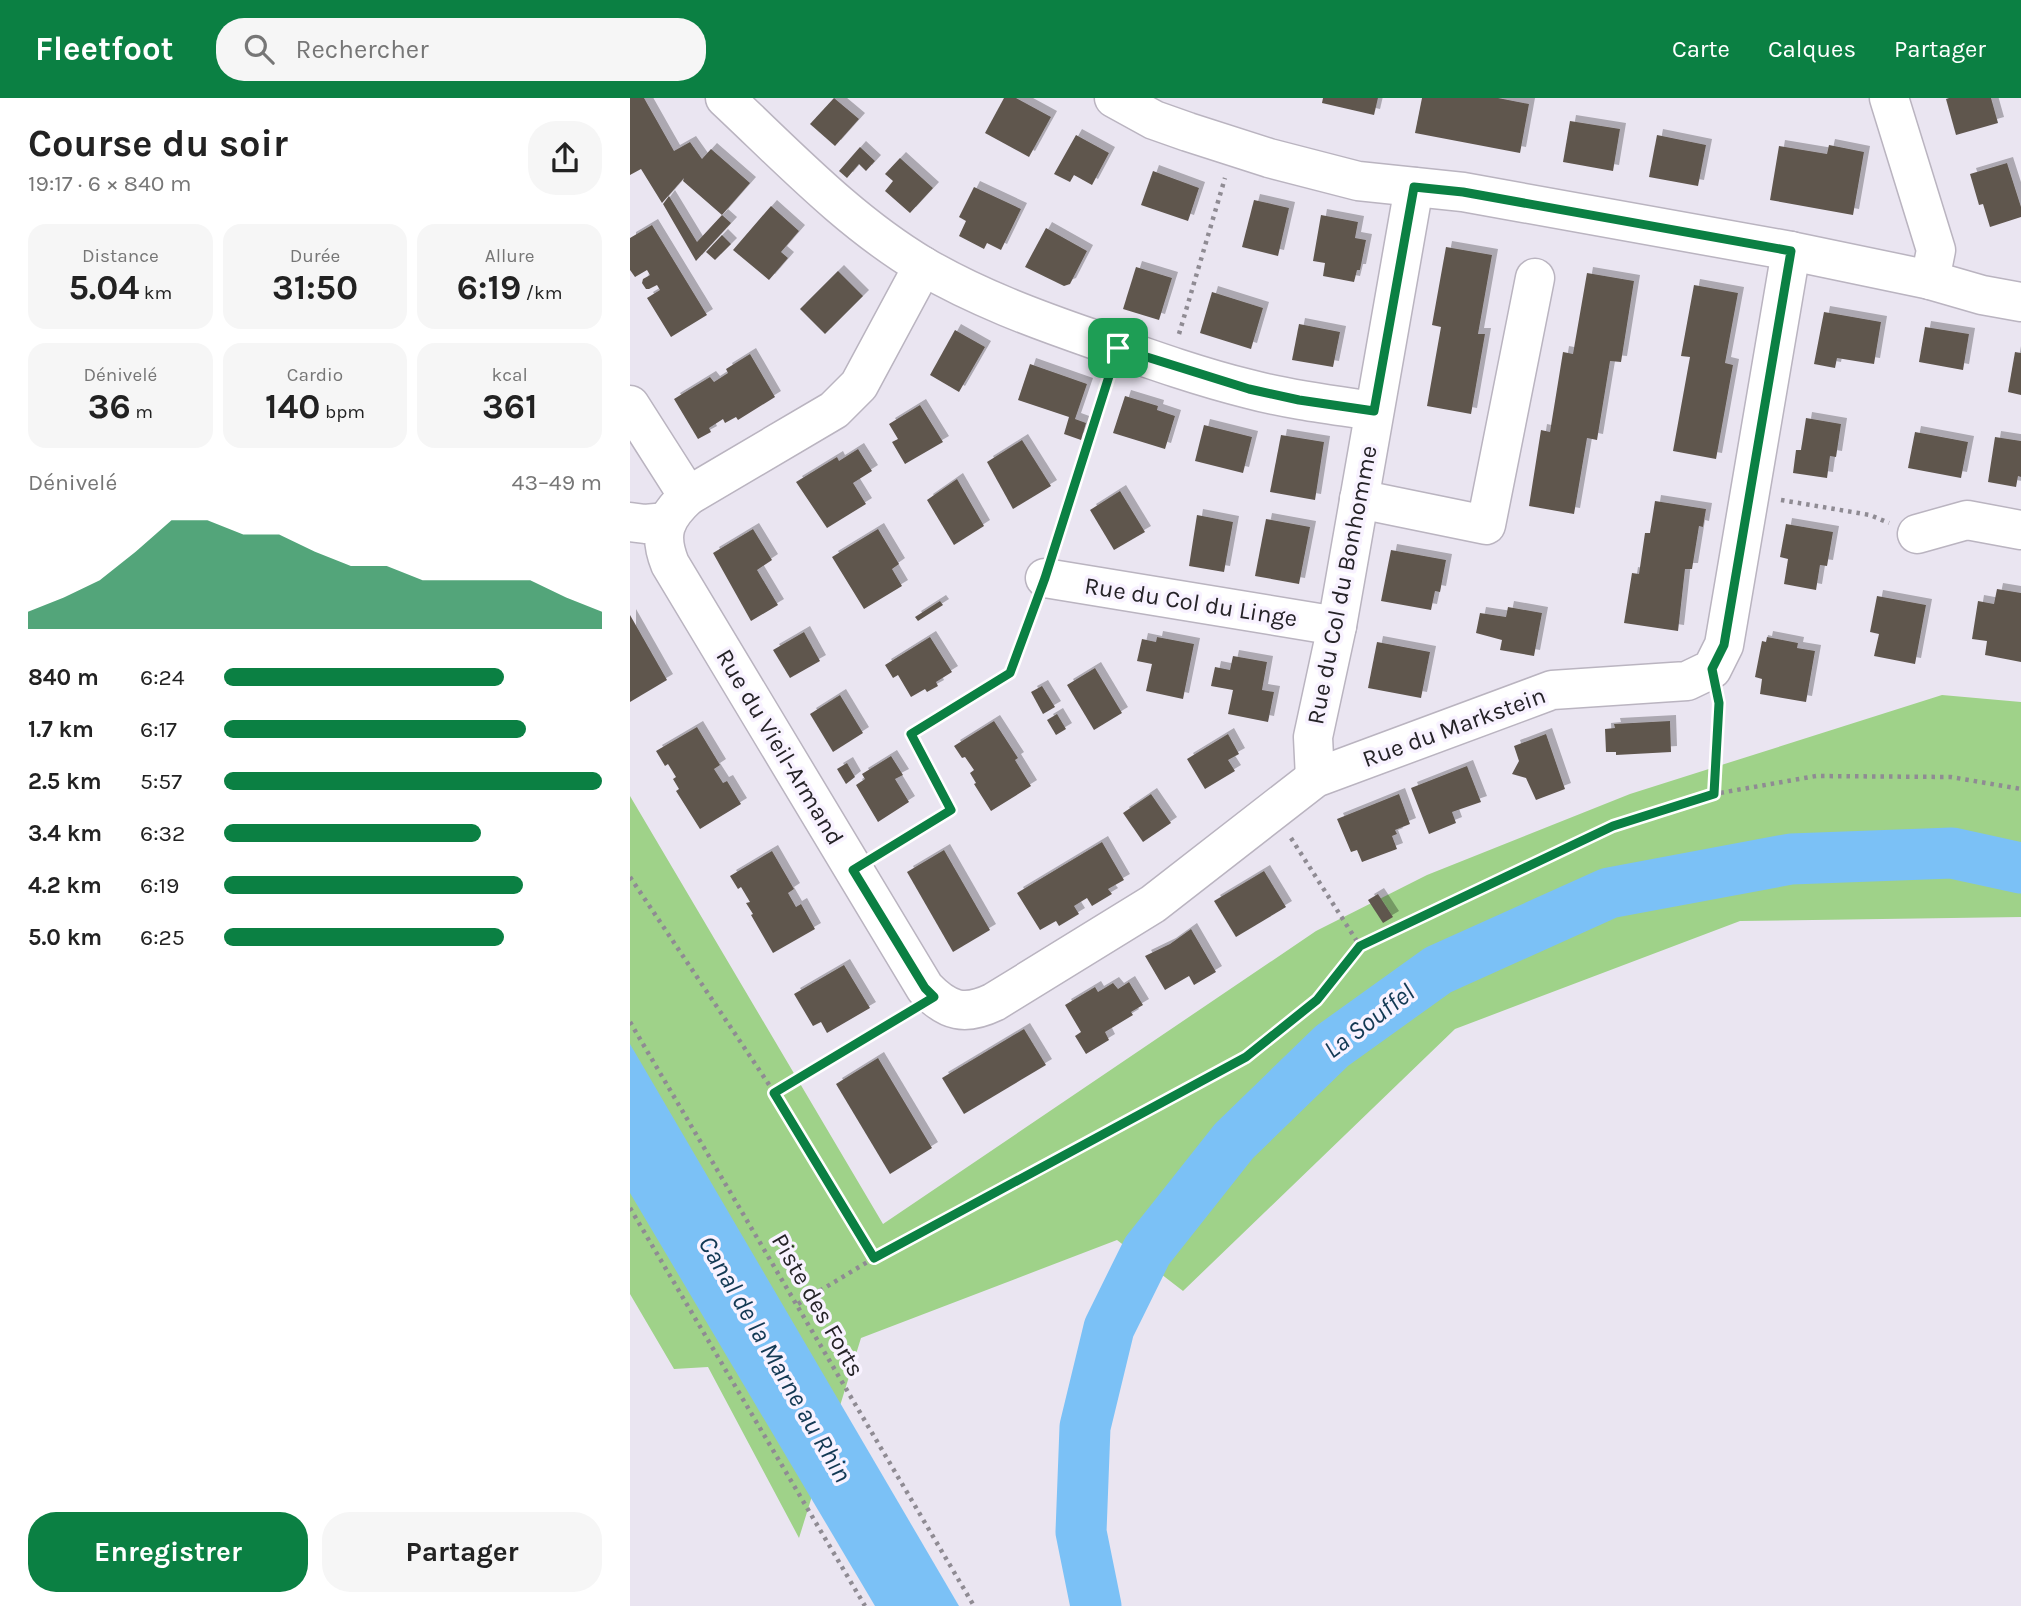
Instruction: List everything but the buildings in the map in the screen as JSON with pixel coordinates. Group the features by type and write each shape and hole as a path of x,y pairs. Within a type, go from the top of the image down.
{"street":[{"path":"725,98 848,213 923,266 1024,316 1249,389 1299,400 1374,411"},
{"path":"1114,98 1154,120 1234,147 1346,178 1463,192 1791,251 1930,279 1982,295 2021,302"},
{"path":"1889,98 1936,250 1930,279"},
{"name":"Rue du Col du Bonhomme","path":"1315,778 1313,737 1337,626 1414,187"},
{"path":"1712,669 1724,645 1791,251"},
{"path":"630,405 662,513 834,410 849,397 859,385 923,266"},
{"path":"1359,499 1486,525 1535,278"},
{"name":"Rue du Vieil-Armand","path":"662,513 664,543 670,564 853,870 925,988 934,997"},
{"path":"1917,534 1967,520 2021,530"},
{"name":"Rue du Col du Linge","path":"1045,578 1337,626"},
{"name":"Rue du Markstein","path":"1315,778 1552,690 1687,681 1712,669"},
{"path":"934,997 947,1007 961,1010 979,1010 995,1002 1153,904 1315,778"}],"path":[{"path":"1170,365 1234,147"},
{"path":"853,870 951,810 911,734 1010,673 1045,578 1118,348"},
{"path":"1749,494 1870,515 1917,534"},
{"path":"1712,669 1719,703 1714,794"},
{"path":"798,1304 874,1258 1246,1057 1317,1000 1360,946 1613,826 1714,794 1816,776 1951,778 2021,789"},
{"path":"1273,811 1360,946"},
{"path":"630,877 774,1093 874,1258"},
{"path":"774,1093 934,997"},
{"name":"Piste des Forts","path":"630,1022 974,1606"},
{"path":"630,1208 864,1606"}],"green space":[{"path":"1942,695 2021,702 2021,917 1740,921 1455,1029 1183,1291 1117,1240 861,1338 799,1538 708,1367 674,1369 630,1294 630,796 883,1224 1316,931 1427,875 1630,794"}],"water":[{"name":"Canal de la Marne au Rhin","path":"630,1044 959,1606 875,1606 630,1193"}],"waterway":[{"name":"La Souffel","path":"1096,1606 1081,1532 1085,1427 1109,1328 1147,1251 1234,1141 1332,1046 1438,970 1609,893 1791,859 1952,853 2021,868"}],"route":[{"path":"1414,187 1463,192 1791,251 1724,645 1712,669 1719,703 1714,794 1613,826 1360,946 1317,1000 1246,1057 874,1258 774,1093 934,997 925,988 853,870 951,810 911,734 1010,673 1045,578 1118,348 1249,389 1299,400 1374,411 1414,187"}]}
